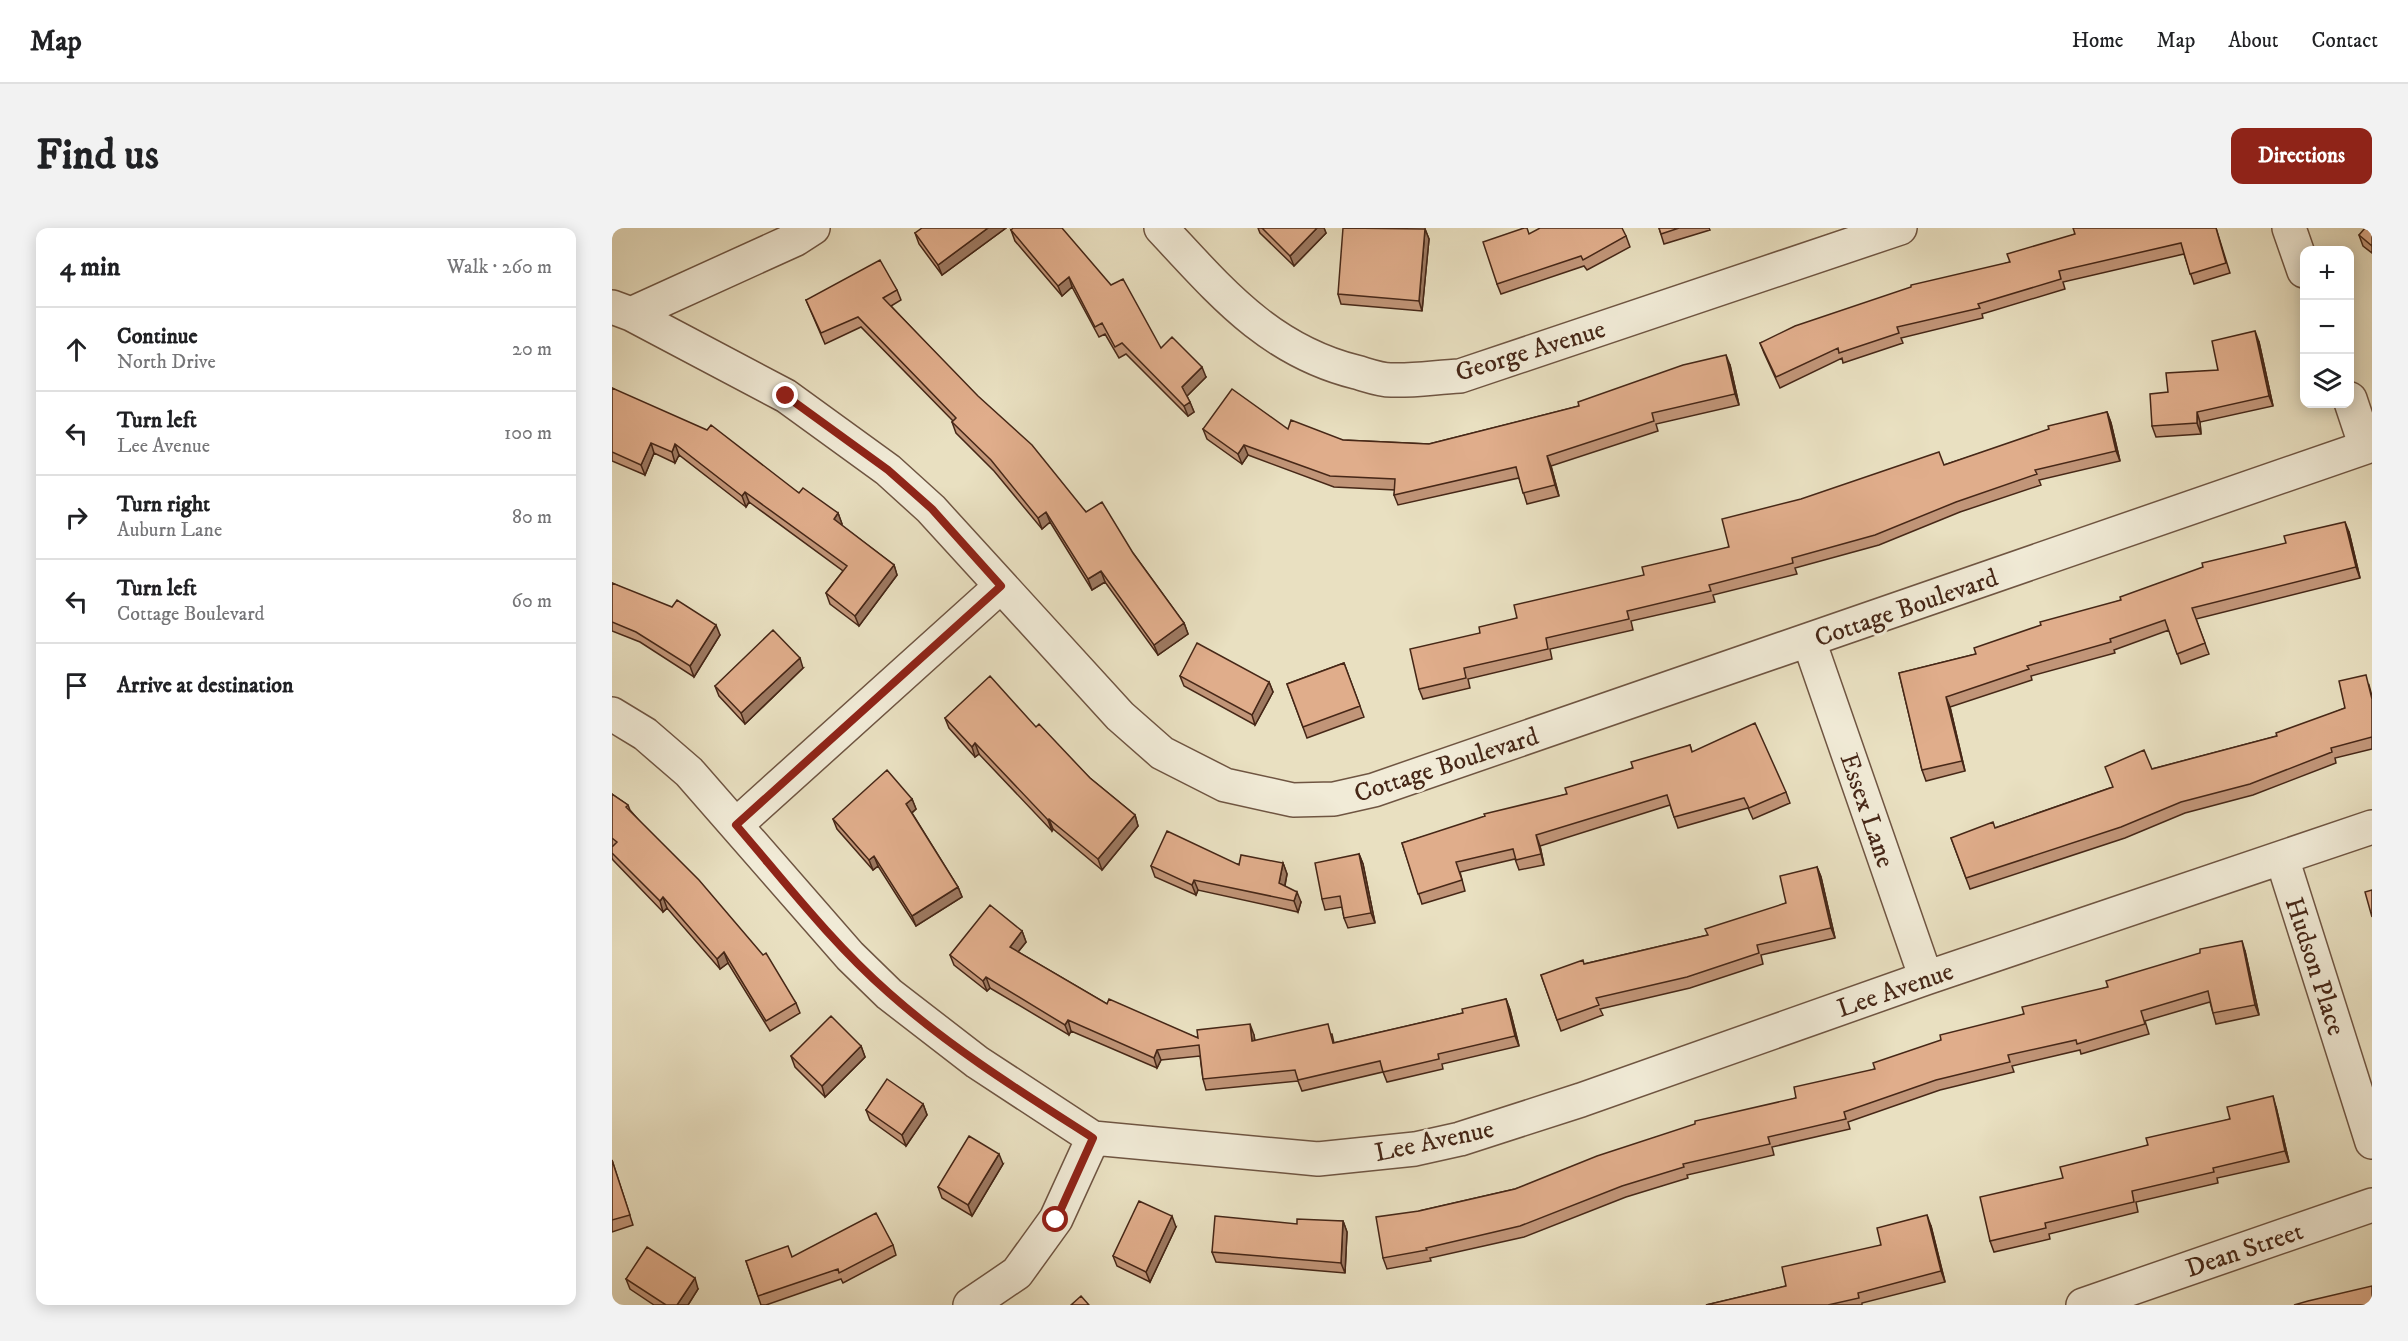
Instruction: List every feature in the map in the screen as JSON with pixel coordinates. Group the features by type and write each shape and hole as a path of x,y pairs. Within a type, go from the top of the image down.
{"street":[{"path":"622,311 796,239 813,228"},
{"name":"George Avenue","path":"1161,228 1262,330 1305,355 1333,366 1390,380 1460,376 1900,228"},
{"path":"2289,228 2300,260"},
{"name":"Cottage Boulevard","path":"622,311 786,396 888,470 932,509 1120,716 1162,753 1225,786 1293,800 1334,799 1374,790 2369,446"},
{"path":"2353,408 2369,446"},
{"path":"736,825 1001,586"},
{"name":"Essex Lane","path":"1809,641 1926,978"},
{"name":"Lee Avenue","path":"612,714 645,734 689,772 850,956 889,994 976,1062 1093,1138 1318,1159 1414,1149 1460,1139 1581,1100 1926,978 2372,827"},
{"name":"Hudson Place","path":"2282,858 2372,1142"},
{"path":"970,1305 1017,1273 1056,1220 1093,1138"},
{"name":"Dean Street","path":"2083,1305 2372,1205"}],"building":[{"path":"922,228 988,228 938,265 915,233"},
{"path":"1013,228 1062,228 1111,285 1123,279 1161,348 1172,337 1202,367 1182,387 1190,402 1184,406 1122,343 1115,347 1102,323 1095,327 1069,277 1058,286 1011,230"},
{"path":"1262,228 1317,228 1290,256"},
{"path":"1343,228 1425,229 1419,301 1338,294"},
{"path":"1527,228 1529,234 1540,228 1622,228 1626,236 1583,260 1581,256 1497,284 1483,242"},
{"path":"1659,228 1679,228 1661,234"},
{"path":"2073,228 2216,228 2226,263 2190,274 2181,243 2059,271 2061,279 1978,304 1980,308 1897,327 1899,333 1839,353 1838,348 1776,377 1760,343 1795,326 1911,287 1911,285 2010,262 2007,254 2075,234"},
{"path":"2365,228 2372,228 2372,246 2359,235"},
{"path":"880,260 897,290 883,298 978,396 1032,445 1086,512 1102,502 1133,553 1184,623 1154,645 1101,571 1088,579 1046,512 1038,518 991,460 952,422 956,418 858,317 821,333 806,300"},
{"path":"2255,331 2269,396 2197,412 2197,423 2152,426 2150,394 2168,392 2166,373 2218,370 2212,341"},
{"path":"1726,355 1735,394 1652,413 1654,421 1547,456 1555,485 1523,493 1516,467 1394,495 1395,479 1330,476 1244,445 1238,454 1203,429 1232,389 1288,429 1291,420 1343,440 1429,444 1579,406 1578,402 1683,365"},
{"path":"612,388 707,430 711,425 799,493 803,488 838,513 834,519 894,565 855,616 826,593 847,566 745,492 742,496 675,444 672,452 651,443 641,465 612,452"},
{"path":"2107,412 2116,451 2035,470 2037,474 1956,502 1875,535 1792,558 1793,563 1709,585 1711,591 1627,611 1629,619 1546,638 1548,649 1464,668 1466,678 1419,689 1410,649 1480,633 1479,627 1517,618 1514,605 1644,575 1642,567 1729,547 1722,519 1801,499 1939,452 1944,465 2049,429 2048,426"},
{"path":"2345,522 2356,567 2192,608 2205,643 2177,654 2165,620 2110,639 2111,642 2027,666 2029,669 1946,697 1962,761 1922,770 1899,673 1976,654 1974,648 2041,625 2040,622 2121,600 2120,597 2203,567 2202,563 2286,543 2284,536"},
{"path":"612,583 672,607 677,600 716,625 690,666 636,632 612,622"},
{"path":"773,630 800,658 741,713 715,686"},
{"path":"1197,643 1269,682 1252,715 1180,676"},
{"path":"1344,663 1360,706 1303,727 1287,684"},
{"path":"2366,675 2372,699 2372,737 2331,748 2332,752 2250,784 2181,802 2121,827 1966,878 1951,838 1993,822 1995,828 2113,787 2105,767 2144,750 2152,769 2277,736 2276,733 2345,708 2339,681"},
{"path":"990,676 1036,727 1039,724 1090,778 1135,815 1098,859 1048,820 975,743 972,747 945,718"},
{"path":"1755,723 1786,792 1749,808 1744,798 1674,817 1667,795 1536,835 1541,854 1516,860 1513,849 1456,862 1462,880 1418,894 1402,843 1485,816 1484,814 1567,794 1565,788 1633,768 1631,762 1690,745 1692,752"},
{"path":"887,770 912,799 906,804 958,887 912,916 874,856 869,860 833,819"},
{"path":"612,794 628,805 626,807 699,880 763,955 766,953 796,1003 766,1021 724,952 717,959 663,897 660,901 612,853 612,847 617,842 612,838"},
{"path":"1167,831 1239,865 1241,855 1283,863 1279,883 1297,892 1294,901 1194,880 1192,885 1151,866"},
{"path":"1359,854 1371,913 1344,918 1340,896 1322,899 1315,863"},
{"path":"1817,867 1831,928 1757,945 1759,953 1687,977 1596,998 1599,1005 1557,1020 1541,975 1583,960 1584,964 1708,935 1705,929 1786,903 1780,876"},
{"path":"2372,890 2372,917 2365,892"},
{"path":"990,905 1022,931 1010,947 1107,1004 1109,999 1198,1038 1197,1030 1250,1024 1252,1041 1328,1024 1333,1043 1463,1013 1462,1009 1506,999 1515,1036 1438,1054 1439,1059 1383,1072 1380,1061 1298,1080 1295,1070 1203,1079 1199,1045 1157,1050 1154,1058 1068,1020 1065,1025 986,977 983,981 950,955"},
{"path":"2242,941 2255,1005 2213,1013 2208,991 2141,1011 2145,1024 2077,1044 2076,1040 2008,1055 2010,1062 1936,1080 1844,1112 1846,1119 1768,1137 1770,1144 1683,1164 1684,1167 1622,1186 1520,1226 1426,1248 1427,1250 1383,1258 1376,1217 1419,1211 1515,1189 1597,1156 1695,1124 1695,1121 1796,1098 1794,1087 1875,1069 1873,1063 1941,1040 1940,1035 2024,1014 2022,1007 2108,987 2106,981 2200,953 2200,949"},
{"path":"831,1016 861,1046 822,1086 791,1056"},
{"path":"887,1079 923,1104 902,1135 866,1110"},
{"path":"2273,1096 2285,1151 2213,1168 2214,1172 2132,1191 2134,1202 2045,1223 2046,1228 1990,1241 1980,1197 2063,1178 2060,1167 2148,1145 2146,1138 2230,1119 2227,1107"},
{"path":"969,1136 999,1154 968,1205 938,1187"},
{"path":"612,1160 630,1215 612,1220"},
{"path":"1139,1201 1172,1216 1146,1272 1113,1256"},
{"path":"876,1213 893,1245 839,1273 838,1269 758,1296 746,1261 788,1246 792,1257"},
{"path":"1927,1215 1941,1271 1858,1293 1859,1298 1828,1305 1706,1305 1786,1286 1782,1267 1881,1245 1877,1228"},
{"path":"1215,1216 1297,1224 1297,1219 1343,1221 1341,1263 1212,1252"},
{"path":"647,1247 695,1278 677,1305 666,1305 626,1279"},
{"path":"2372,1286 2372,1305 2294,1305 2308,1301"},
{"path":"1081,1296 1089,1305 1071,1305"}],"route":[{"path":"786,396 888,470 932,509 1001,586 736,825 850,956 889,994 976,1062 1093,1138 1056,1220"}]}
